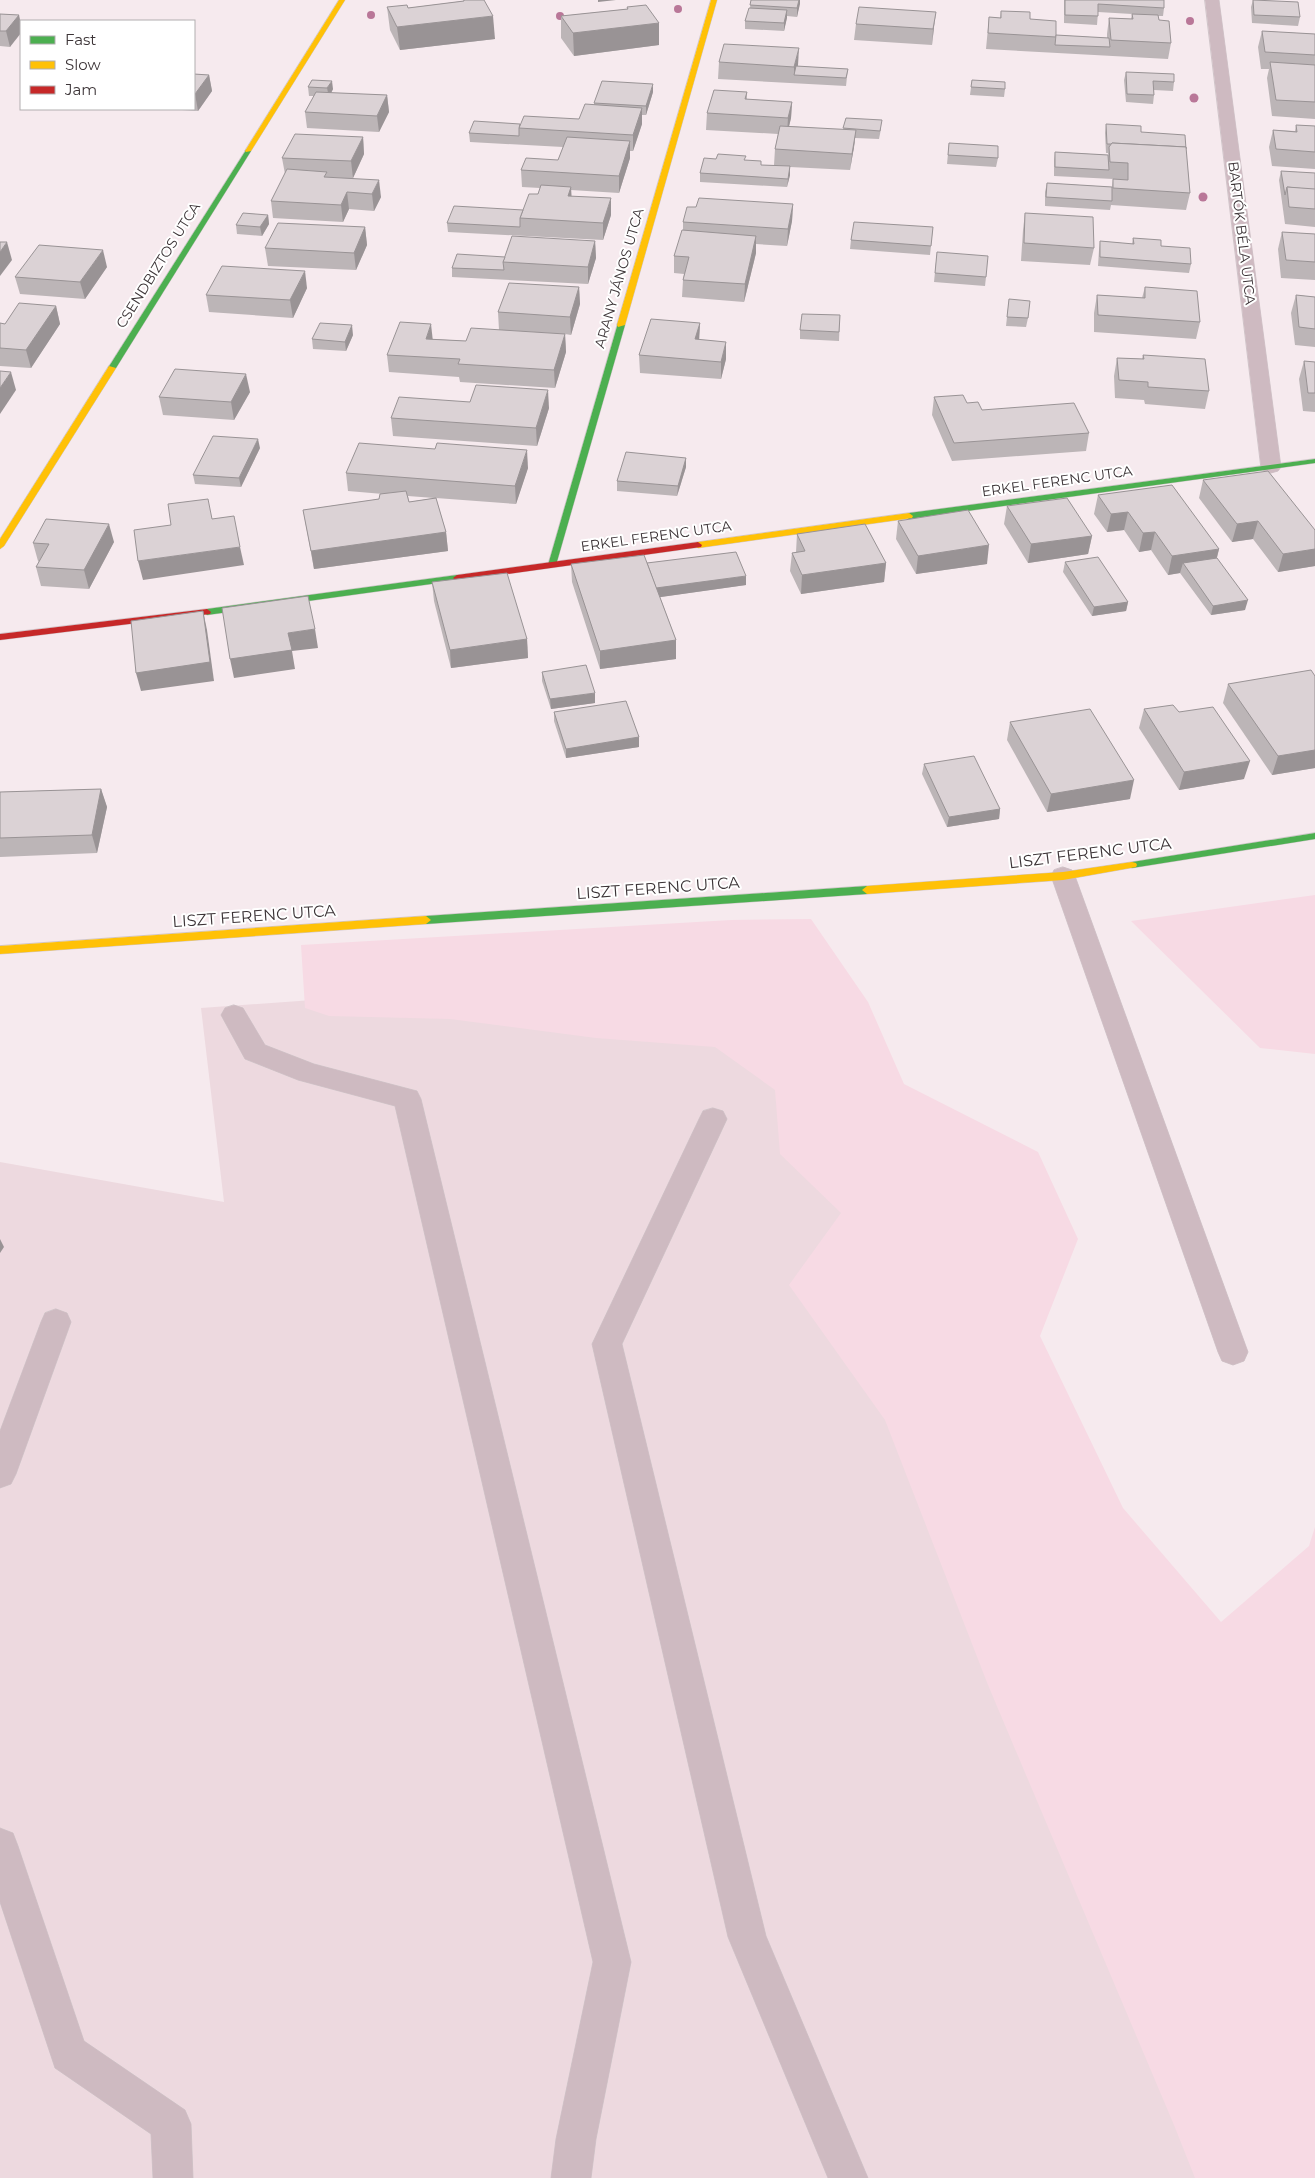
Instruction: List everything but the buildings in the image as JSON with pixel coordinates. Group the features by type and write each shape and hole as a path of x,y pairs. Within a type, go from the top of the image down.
{"street":[{"name":"CSENDBIZTOS UTCA","path":"0,546 342,0"},
{"name":"ARANY JÁNOS UTCA","path":"552,565 714,0"},
{"name":"BARTÓK BÉLA UTCA","path":"1212,0 1271,467"},
{"name":"ERKEL FERENC UTCA","path":"0,637 552,565 1315,460"},
{"name":"LISZT FERENC UTCA","path":"0,950 1063,876 1315,836"},
{"path":"1063,876 1234,1352"},
{"path":"234,1015 255,1052 308,1073 407,1099 612,1962 576,2139 571,2178"},
{"path":"713,1119 608,1344 747,1938 848,2178"},
{"path":"0,1474 56,1322"},
{"path":"0,1846 69,2054 170,2124 174,2178"}],"shaded area":[{"path":"1315,895 1315,1054 1260,1048 1131,921"},
{"path":"811,919 868,1002 904,1084 1038,1152 1078,1239 1040,1336 1123,1508 1221,1622 1309,1546 1315,1527 1315,2178 1195,2178 988,1685 885,1420 789,1285 841,1213 780,1154 775,1090 715,1047 596,1038 450,1019 329,1016 305,1008 301,945 731,920"},
{"path":"813,964 1280,2178 0,2178 0,1162 224,1202 201,1008"}],"traffic: fast":[{"path":"112,368 248,151"},
{"path":"552,565 621,325"},
{"path":"909,516 1315,461"},
{"path":"207,612 457,578"},
{"path":"1132,865 1315,836"},
{"path":"426,920 867,890"}],"traffic: slow":[{"path":"248,151 342,0"},
{"path":"621,325 714,0"},
{"path":"0,546 112,368"},
{"path":"698,545 909,516"},
{"path":"867,890 1063,876 1132,865"},
{"path":"0,950 426,920"}],"traffic: jam":[{"path":"457,578 698,545"},
{"path":"0,637 207,612"}]}
